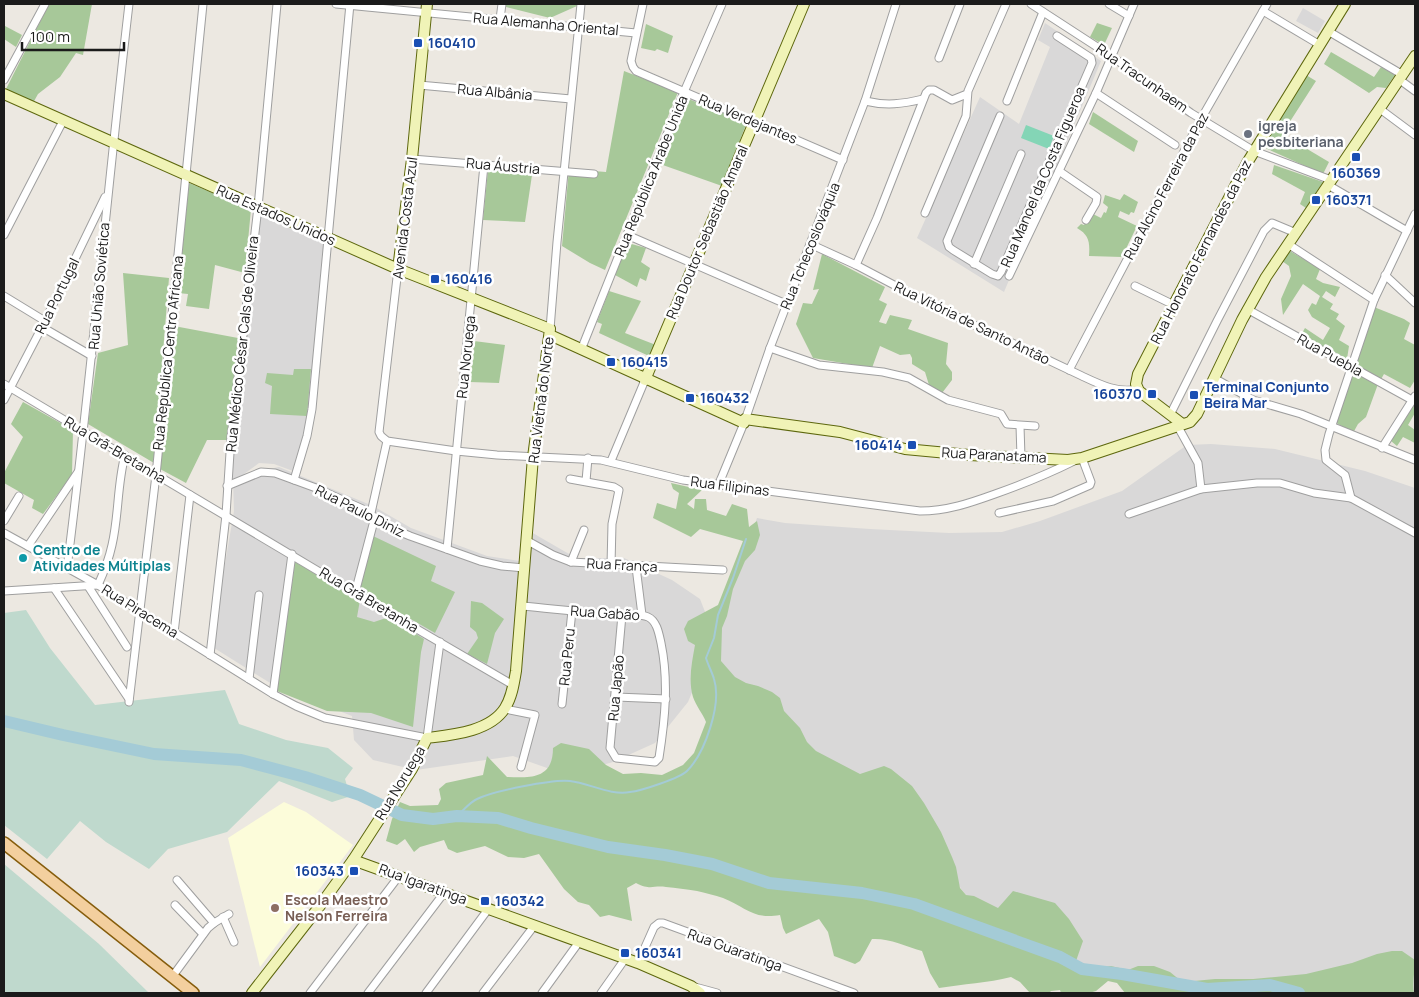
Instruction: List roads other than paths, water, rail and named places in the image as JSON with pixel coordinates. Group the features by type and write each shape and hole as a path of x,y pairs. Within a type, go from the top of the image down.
{"main road":[{"path":"4,843 193,993"}],"street":[{"path":"4,80 45,4"},
{"name":"Rua União Soviética","path":"67,568 92,356 112,144 129,4"},
{"name":"Rua República Centro Africana","path":"54,588 129,701 156,475 203,4"},
{"name":"Rua Médico César Cals de Oliveira","path":"210,655 226,515 231,436 258,207 277,4"},
{"name":"Rua Alemanha Oriental","path":"336,4 427,8 500,19 636,32"},
{"path":"294,480 307,436 312,409 350,4"},
{"path":"500,19 502,4"},
{"name":"Rua Vietnã do Norte","path":"505,709 513,684 522,606 533,457 550,332 581,4"},
{"path":"636,32 643,4"},
{"name":"Rua República Árabe Unida","path":"581,350 684,92 722,4"},
{"name":"Rua Doutor Sebastião Amaral","path":"611,461 804,4"},
{"name":"Rua Tchecoslováquia","path":"718,486 865,101 896,4"},
{"path":"939,58 960,4"},
{"path":"925,213 966,116 968,94 1006,4"},
{"name":"Rua Tracunhaem","path":"1031,4 1111,56 1157,90 1254,151 1330,183 1407,231"},
{"path":"1109,4 1129,16"},
{"path":"1009,276 1096,93 1134,4"},
{"name":"Rua Alcino Ferreira da Paz","path":"1069,370 1201,118 1267,4"},
{"name":"Rua Honorato Fernandes da Paz","path":"1137,389 1138,374 1254,151 1345,4"},
{"name":"Avenida Costa Azul","path":"387,441 379,432 412,159 427,8"},
{"path":"1263,11 1320,45"},
{"path":"1007,101 1044,12"},
{"path":"1328,31 1402,78 1415,91"},
{"name":"Rua Verdejantes","path":"636,32 631,61 636,71 843,160"},
{"path":"1057,36 1078,49 1085,39"},
{"name":"Rua Manoel da Costa Figueroa","path":"1000,116 947,238 949,247 995,276 1000,275 1002,272 1092,63 1090,58 1078,49"},
{"name":"Rua Paranatama","path":"550,332 581,350 645,380 744,421 840,432 905,449 1060,460 1080,458 1179,424 1186,424 1193,418 1266,277 1402,78 1415,56"},
{"name":"Rua Albânia","path":"420,85 571,99"},
{"path":"856,265 877,218 926,93 931,89 952,100 968,94"},
{"path":"1096,93 1175,144"},
{"name":"Rua Estados Unidos","path":"4,94 112,144 327,237 398,270 472,298 550,332"},
{"path":"865,101 893,104 923,99"},
{"path":"1380,109 1415,134"},
{"path":"4,235 63,121"},
{"path":"974,264 1021,154"},
{"name":"Rua Áustria","path":"412,159 594,174"},
{"name":"Rua Noruega","path":"447,550 484,165"},
{"path":"1059,171 1097,197 1096,203 1086,220"},
{"name":"Rua Portugal","path":"4,400 7,386 44,324 108,192"},
{"path":"1350,498 1345,475 1326,460 1325,450 1331,426 1374,300 1415,214"},
{"path":"1170,415 1216,321 1264,231 1272,223 1296,232"},
{"path":"627,235 786,304"},
{"name":"Rua Vitória de Santo Antão","path":"810,244 856,265 934,306 1098,383 1129,391 1137,389"},
{"path":"1288,244 1374,300"},
{"path":"1385,275 1415,303"},
{"path":"1134,286 1174,305"},
{"path":"4,296 92,356"},
{"name":"Rua Puebla","path":"1248,309 1352,368 1414,398"},
{"path":"770,348 819,365 883,372 909,378 948,400 1001,414 1007,424 1035,426"},
{"path":"1214,378 1253,400 1301,414 1415,460"},
{"name":"Rua Grã-Bretanha","path":"7,386 226,515"},
{"path":"1137,389 1179,424 1198,464 1201,489"},
{"path":"1382,448 1414,398"},
{"path":"1020,426 1021,457"},
{"path":"355,593 373,515 387,441"},
{"name":"Rua Filipinas","path":"387,441 456,451 533,457 588,458 611,461 683,480 718,486 920,510 946,510 1044,476 1080,458"},
{"path":"4,591 98,585 113,543 124,456"},
{"path":"586,481 588,458"},
{"path":"999,513 1053,501 1090,485 1091,482 1080,458"},
{"path":"28,546 79,470"},
{"name":"Rua Paulo Diniz","path":"227,486 261,472 275,473 373,515 379,522 393,529 447,550 502,566 524,568"},
{"path":"570,479 614,487 619,490 612,524 611,565"},
{"path":"1129,514 1201,489 1257,483 1280,483 1314,493 1350,498 1415,533"},
{"path":"174,633 190,495"},
{"path":"4,522 19,496"},
{"name":"Rua Grã Bretanha","path":"226,515 355,593 513,684"},
{"path":"572,562 584,530"},
{"name":"Rua Piracema","path":"4,533 98,585 273,694 296,706 325,718 427,738"},
{"name":"Rua França","path":"526,540 553,555 572,562 636,567 723,570"},
{"path":"273,694 292,554"},
{"path":"636,567 642,615"},
{"path":"88,586 127,647"},
{"path":"249,679 259,595"},
{"name":"Rua Gabão","path":"522,606 622,616 642,615 652,620 658,632 664,662 666,699 661,744 657,761 651,763 616,758"},
{"name":"Rua Peru","path":"562,704 572,611"},
{"name":"Rua Japão","path":"616,758 610,748 622,616"},
{"name":"Rua Noruega","path":"252,993 353,860 412,769 427,738 440,642"},
{"path":"616,697 666,699"},
{"path":"427,738 471,731 505,709 535,715 521,767"},
{"name":"Rua Igaratinga","path":"353,860 625,958 691,986 717,993"},
{"path":"310,993 399,876"},
{"path":"177,880 214,922"},
{"path":"368,993 444,893"},
{"path":"174,905 203,934"},
{"path":"426,993 489,908"},
{"path":"172,977 214,922 226,916 234,942"},
{"name":"Rua Guaratinga","path":"638,963 654,927 659,923 663,923 854,993"},
{"path":"483,993 534,926"},
{"path":"542,993 579,942"},
{"path":"600,993 625,958"},
{"path":"691,986 700,993"}],"waterway":[{"path":"457,816 477,799 523,786 570,781 623,793 660,784 687,771 694,763 706,741 714,714 716,689 706,658 714,638 718,615 746,539"},
{"path":"4,721 154,754 241,760 305,777 360,795 402,815 433,819 457,816 498,818 608,847 712,864 769,883 862,893 914,904 1060,957 1082,969 1207,989 1270,985 1299,993"}],"place":[{"name":"160410","path":"418,43"},
{"name":"igreja pesbiteriana","path":"1248,134"},
{"name":"160369","path":"1356,157"},
{"name":"160371","path":"1316,200"},
{"name":"160416","path":"435,279"},
{"name":"160415","path":"611,362"},
{"name":"160370","path":"1152,394"},
{"name":"Terminal Conjunto Beira Mar","path":"1194,395"},
{"name":"160432","path":"690,398"},
{"name":"160414","path":"912,445"},
{"name":"Centro de Atividades Múltiplas","path":"23,558"},
{"name":"160343","path":"354,871"},
{"name":"160342","path":"485,901"},
{"name":"Escola Maestro Nelson Ferreira","path":"275,908"},
{"name":"160341","path":"625,953"}]}
